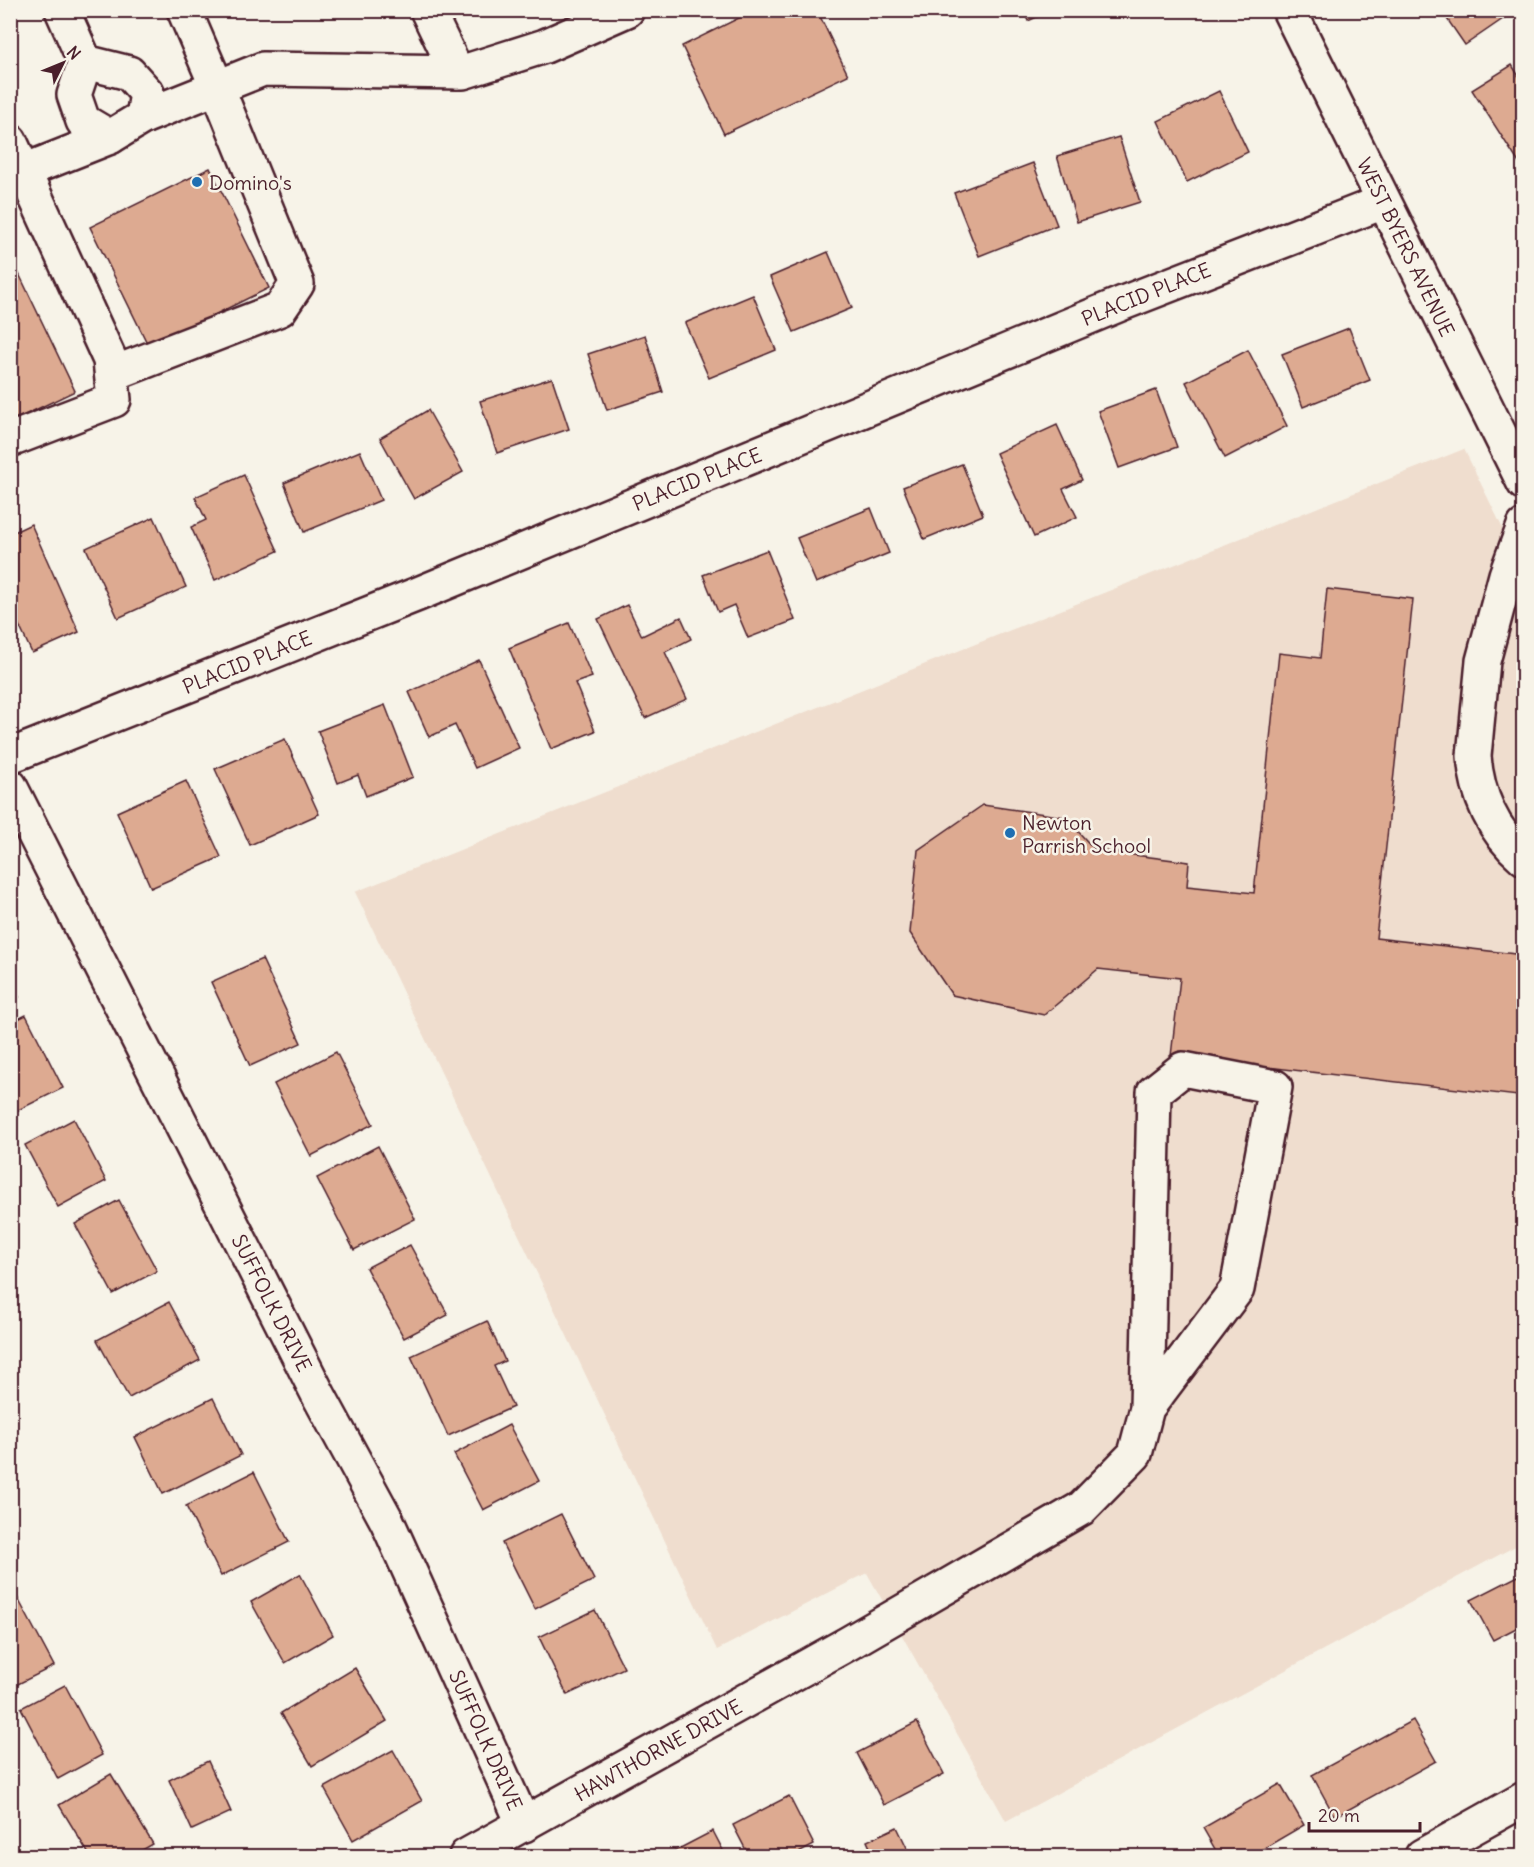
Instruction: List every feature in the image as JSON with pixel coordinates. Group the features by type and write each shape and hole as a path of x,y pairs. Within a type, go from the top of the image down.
{"street":[{"path":"62,10 85,62 74,95 83,121 110,137"},
{"path":"112,374 280,309 297,284 184,10"},
{"path":"427,10 457,72"},
{"path":"24,171 110,137 142,117 263,69 463,72 545,46 627,10"},
{"name":"WEST BYERS AVENUE","path":"1289,10 1524,483"},
{"path":"85,62 129,74 147,93 142,117"},
{"path":"10,141 110,360 114,400 10,440"},
{"name":"PLACID PLACE","path":"10,756 418,594 1123,303 1383,201"},
{"path":"1524,526 1506,575 1483,661 1474,756 1477,778 1486,809 1501,834 1524,858"},
{"name":"SUFFOLK DRIVE","path":"10,786 319,1396 387,1521 524,1825"},
{"path":"1183,1069 1275,1088 1237,1289 1147,1408 1154,1092 1183,1069"},
{"name":"HAWTHORNE DRIVE","path":"466,1857 849,1643 1082,1508 1135,1454 1147,1408"},
{"path":"1422,1857 1524,1798"}],"shaded area":[{"path":"1464,449 1523,570 1523,1542 1006,1821 867,1573 717,1650 355,892"}],"building":[{"path":"755,10 817,10 848,75 724,134 682,46"},
{"path":"1023,10 1052,10 1028,21"},
{"path":"1441,10 1516,10 1465,45"},
{"path":"1512,65 1521,80 1524,78 1524,171 1472,90"},
{"path":"1219,91 1248,152 1187,182 1158,121"},
{"path":"1119,137 1140,202 1077,222 1057,156"},
{"path":"1033,163 1057,225 979,256 954,193"},
{"path":"210,168 269,288 149,347 90,227"},
{"path":"828,252 852,308 794,332 770,277"},
{"path":"10,255 75,391 10,422"},
{"path":"753,295 776,350 709,378 685,323"},
{"path":"1349,328 1370,380 1303,407 1282,354"},
{"path":"645,335 663,392 607,410 588,354"},
{"path":"1248,350 1287,426 1225,458 1186,382"},
{"path":"552,378 569,429 497,453 480,401"},
{"path":"1156,390 1177,447 1119,468 1098,411"},
{"path":"428,410 463,472 414,499 380,438"},
{"path":"1057,425 1082,480 1063,489 1077,517 1034,537 996,453"},
{"path":"360,451 381,500 304,532 284,483"},
{"path":"962,464 983,515 924,539 903,487"},
{"path":"244,475 278,551 215,580 191,527 206,520 195,497"},
{"path":"871,508 889,553 816,583 797,538"},
{"path":"154,517 186,587 118,618 86,548"},
{"path":"31,524 79,632 32,653 10,606 10,534"},
{"path":"767,550 795,620 748,638 734,605 718,612 703,575"},
{"name":"Newton Parrish School","path":"1327,589 1413,599 1376,938 1524,955 1524,1052 1518,1096 1171,1056 1180,978 1098,969 1044,1015 952,995 910,933 918,850 983,805 1065,817 1095,850 1189,862 1187,886 1254,893 1279,653 1320,658"},
{"path":"627,605 642,636 681,617 691,639 665,652 687,699 645,718 598,619"},
{"path":"569,623 592,677 575,683 595,731 551,749 509,648"},
{"path":"479,660 519,748 475,768 455,725 429,737 409,692"},
{"path":"385,705 413,777 366,796 358,775 338,783 318,731"},
{"path":"285,739 319,814 250,845 215,769"},
{"path":"186,781 221,857 151,888 117,812"},
{"path":"262,959 301,1043 250,1066 211,982"},
{"path":"10,983 19,997 10,1001"},
{"path":"26,1015 63,1088 10,1114 10,1023"},
{"path":"336,1052 373,1124 311,1156 274,1084"},
{"path":"74,1119 106,1181 58,1207 25,1145"},
{"path":"378,1146 415,1219 354,1250 317,1178"},
{"path":"119,1200 157,1271 113,1294 75,1224"},
{"path":"410,1245 448,1315 404,1338 366,1268"},
{"path":"169,1302 200,1360 129,1398 97,1340"},
{"path":"487,1321 505,1361 494,1366 513,1407 448,1436 411,1356"},
{"path":"213,1398 241,1455 163,1494 135,1437"},
{"path":"509,1425 539,1481 483,1510 454,1454"},
{"path":"254,1472 289,1542 221,1576 186,1506"},
{"path":"561,1514 594,1580 535,1609 502,1543"},
{"path":"1524,1573 1524,1624 1493,1640 1471,1600"},
{"path":"300,1574 333,1635 285,1663 251,1602"},
{"path":"16,1595 54,1666 10,1688 10,1598"},
{"path":"595,1610 624,1668 567,1695 539,1637"},
{"path":"355,1668 387,1721 312,1766 281,1713"},
{"path":"65,1685 102,1755 58,1779 21,1708"},
{"path":"1413,1720 1436,1761 1335,1817 1312,1775"},
{"path":"917,1722 944,1774 884,1805 857,1753"},
{"path":"393,1750 422,1801 353,1840 324,1788"},
{"path":"208,1761 231,1812 192,1830 169,1780"},
{"path":"111,1774 153,1844 132,1856 90,1856 59,1805"},
{"path":"1280,1784 1304,1825 1251,1856 1219,1856 1203,1828"},
{"path":"789,1796 814,1845 793,1856 749,1856 733,1825"},
{"path":"897,1827 911,1856 874,1856 867,1841"},
{"path":"713,1831 726,1856 665,1856"},
{"path":"841,1850 845,1856 831,1856"},
{"path":"242,1851 246,1856 232,1856"}],"place":[{"name":"Domino's","path":"197,182"},
{"name":"Newton Parrish School","path":"1010,833"}]}
